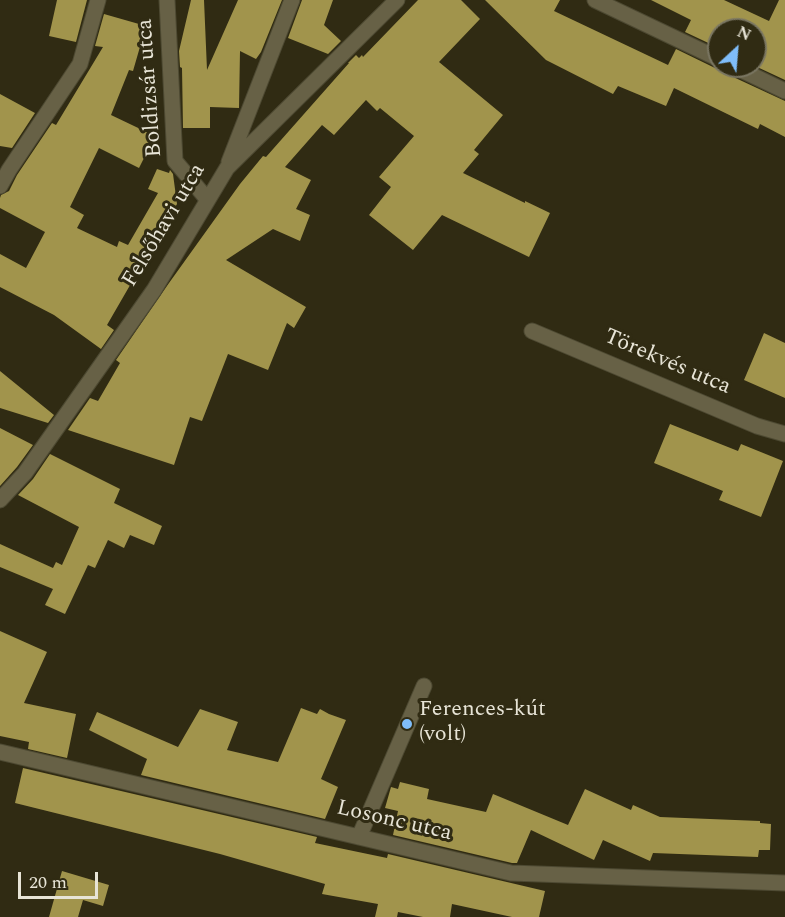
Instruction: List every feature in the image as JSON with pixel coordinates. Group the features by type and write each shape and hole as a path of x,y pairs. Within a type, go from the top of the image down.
{"street":[{"path":"0,186 80,64 98,0"},
{"name":"Boldizsár utca","path":"167,0 175,161 207,199"},
{"path":"226,168 292,0"},
{"name":"Felsőhavi utca","path":"0,500 25,473 154,290 226,168 397,0"},
{"path":"595,0 707,53"},
{"path":"758,78 785,91"},
{"name":"Törekvés utca","path":"532,331 758,426 785,434"},
{"path":"359,837 424,686"},
{"name":"Losonc utca","path":"0,752 511,873 785,883"}],"building":[{"path":"57,0 87,0 76,42 49,36"},
{"path":"191,0 204,0 207,70 238,0 282,0 256,59 240,51 239,108 210,107 210,128 183,128 182,68 179,51"},
{"path":"302,0 333,0 324,25 341,41 328,54 288,38"},
{"path":"418,0 461,0 480,19 439,62 503,115 474,150 479,154 463,173 550,213 529,257 442,215 413,250 369,215 391,187 379,177 414,136 380,108 377,111 366,100 334,135 322,125 285,167 311,180 296,209 310,215 300,241 273,229 226,260 306,307 294,328 287,323 268,370 228,354 202,421 190,417 174,465 68,430 90,398 98,401 120,363 116,360 240,184 348,63 356,55 359,58 362,55 363,57"},
{"path":"485,0 560,0 554,11 668,65 676,49 707,64 707,78 735,78 785,101 785,137 760,124 758,129 674,88 666,106 618,86 613,94 546,60"},
{"path":"651,0 724,0 763,18 707,18 707,42 685,32 691,20"},
{"path":"779,0 785,0 785,80 767,72 767,20 769,21"},
{"path":"104,14 146,26 133,71 129,70 111,115 155,136 139,168 99,148 70,207 84,215 77,228 117,247 119,241 128,245 158,193 148,189 157,169 169,173 170,170 173,174 177,204 107,325 114,330 101,349 54,315 0,287 0,254 26,268 45,232 0,208 0,198 9,191 52,123 56,125 103,47 95,46"},
{"path":"0,94 35,113 12,148 0,146"},
{"path":"764,333 785,343 785,398 744,380"},
{"path":"0,371 54,415 48,423 0,408"},
{"path":"670,424 738,451 741,444 783,461 761,517 719,500 723,491 654,463"},
{"path":"0,428 33,445 0,486"},
{"path":"50,454 120,489 114,503 162,526 154,545 130,535 124,548 108,540 95,568 88,565 65,614 45,605 53,589 0,567 0,544 53,568 56,562 62,565 79,527 18,495 33,479"},
{"path":"0,631 47,652 24,703 76,714 67,758 28,749 29,742 0,736"},
{"path":"301,708 317,714 320,709 346,720 321,779 338,787 325,819 141,775 147,759 89,730 97,712 178,747 200,709 238,722 227,750 278,762"},
{"path":"23,768 317,837 315,843 387,858 388,854 545,891 539,917 512,917 452,904 450,917 423,917 398,912 397,917 375,917 378,904 322,894 325,884 220,854 15,803"},
{"path":"400,782 429,789 427,799 486,812 493,794 568,825 585,789 631,810 633,805 660,817 760,821 760,823 771,824 770,850 759,850 758,857 653,853 650,861 603,840 594,860 531,830 517,863 512,863 393,835 398,811 385,808 391,787 398,789"},
{"path":"62,871 109,885 103,906 83,900 78,917 49,917"}],"place":[{"name":"Ferences-kút (volt)","path":"407,724"}]}
